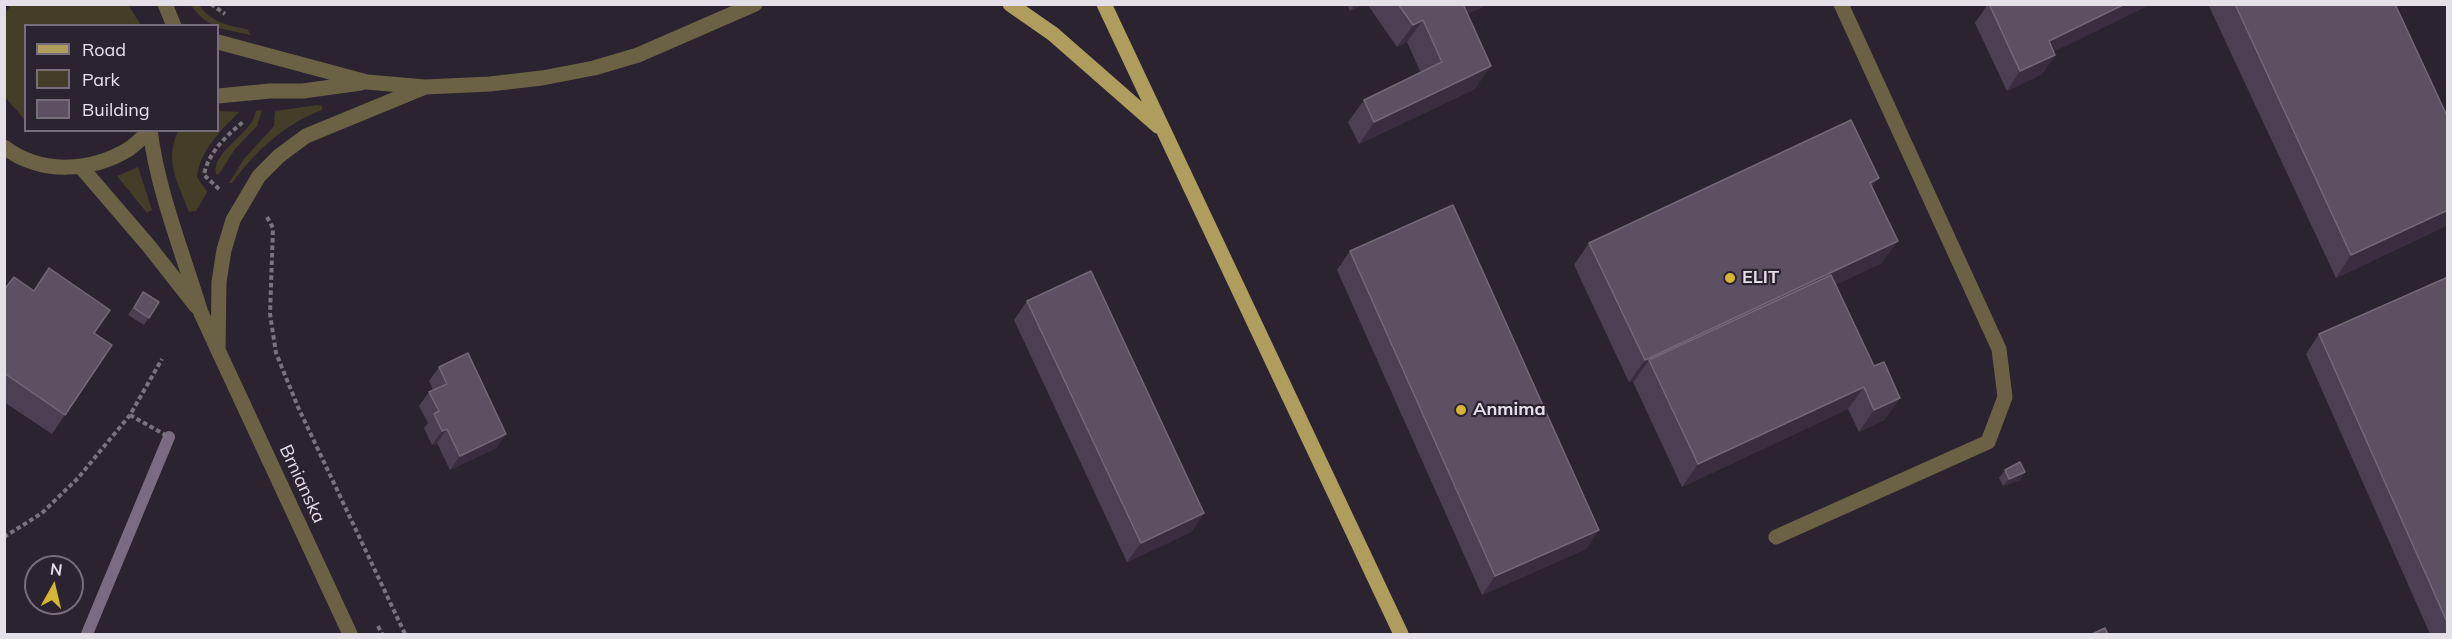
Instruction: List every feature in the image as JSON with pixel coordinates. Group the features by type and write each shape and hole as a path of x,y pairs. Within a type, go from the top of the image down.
{"main road":[{"path":"1010,4 1053,34 1163,130"},
{"path":"1104,4 1401,634"}],"street":[{"path":"165,4 176,24"},
{"path":"219,42 367,82 425,87 490,84 594,68 638,55 682,38 755,4"},
{"path":"1776,537 1988,442 2005,397 1999,349 1841,4"},
{"path":"219,96 270,91 303,91 367,82"},
{"path":"218,350 219,282 224,250 233,220 259,176 279,156 306,136 425,87"},
{"path":"4,147 32,162 56,167 81,167 107,160 130,148 148,132"},
{"path":"150,132 156,170 201,314"},
{"path":"81,167 148,245 201,314"},
{"name":"Brnianska","path":"201,314 350,634"}],"path":[{"path":"218,188 204,175 206,164 230,132 246,117"},
{"path":"273,228 270,314 276,354 298,407 405,634"},
{"path":"4,537 42,513 71,485 130,415 162,359"},
{"path":"130,415 169,437"},
{"path":"377,624 382,634"}],"green space":[{"path":"11,5 128,5 140,24 24,24 24,119 5,97 5,14"},
{"path":"191,5 199,5 209,16 227,25 247,29 251,35 219,28 219,24 210,23"},
{"path":"322,106 322,110 295,123 271,140 250,160 232,183 229,183 244,159 274,126 275,111"},
{"path":"262,110 257,126 235,149 219,174 216,174 216,166 220,158 248,127 256,111"},
{"path":"219,111 239,112 218,134 202,159 197,177 207,192 196,211 189,212 174,172 172,153 178,132 219,132"},
{"path":"138,167 152,210 147,213 117,176"}],"building":[{"path":"1398,4 1463,4 1491,66 1374,122 1364,100 1442,62 1423,20 1413,25"},
{"path":"1989,4 2125,4 2049,41 2055,55 2020,71"},
{"path":"2235,4 2395,4 2448,118 2448,210 2351,255"},
{"path":"1851,120 1879,178 1870,183 1898,241 1645,360 1589,243"},
{"name":"Anmima","path":"1453,205 1599,530 1495,576 1350,251"},
{"path":"49,268 110,310 94,333 112,345 65,415 4,373 4,290 14,277 34,291"},
{"path":"1091,271 1204,513 1141,543 1027,301"},
{"path":"1831,275 1874,366 1884,362 1900,398 1874,410 1864,387 1698,464 1649,360"},
{"path":"2448,277 2448,624 2319,334"},
{"path":"143,292 159,302 149,318 134,308"},
{"path":"468,353 506,434 460,456 447,429 442,431 434,414 439,411 429,392 447,384 439,367"},
{"path":"2020,462 2025,472 2009,479 2005,470"},
{"path":"2105,628 2108,634 2092,634"}],"waterway":[{"path":"87,634 169,437"}],"place":[{"name":"ELIT","path":"1730,278"},
{"name":"Anmima","path":"1461,410"}]}
